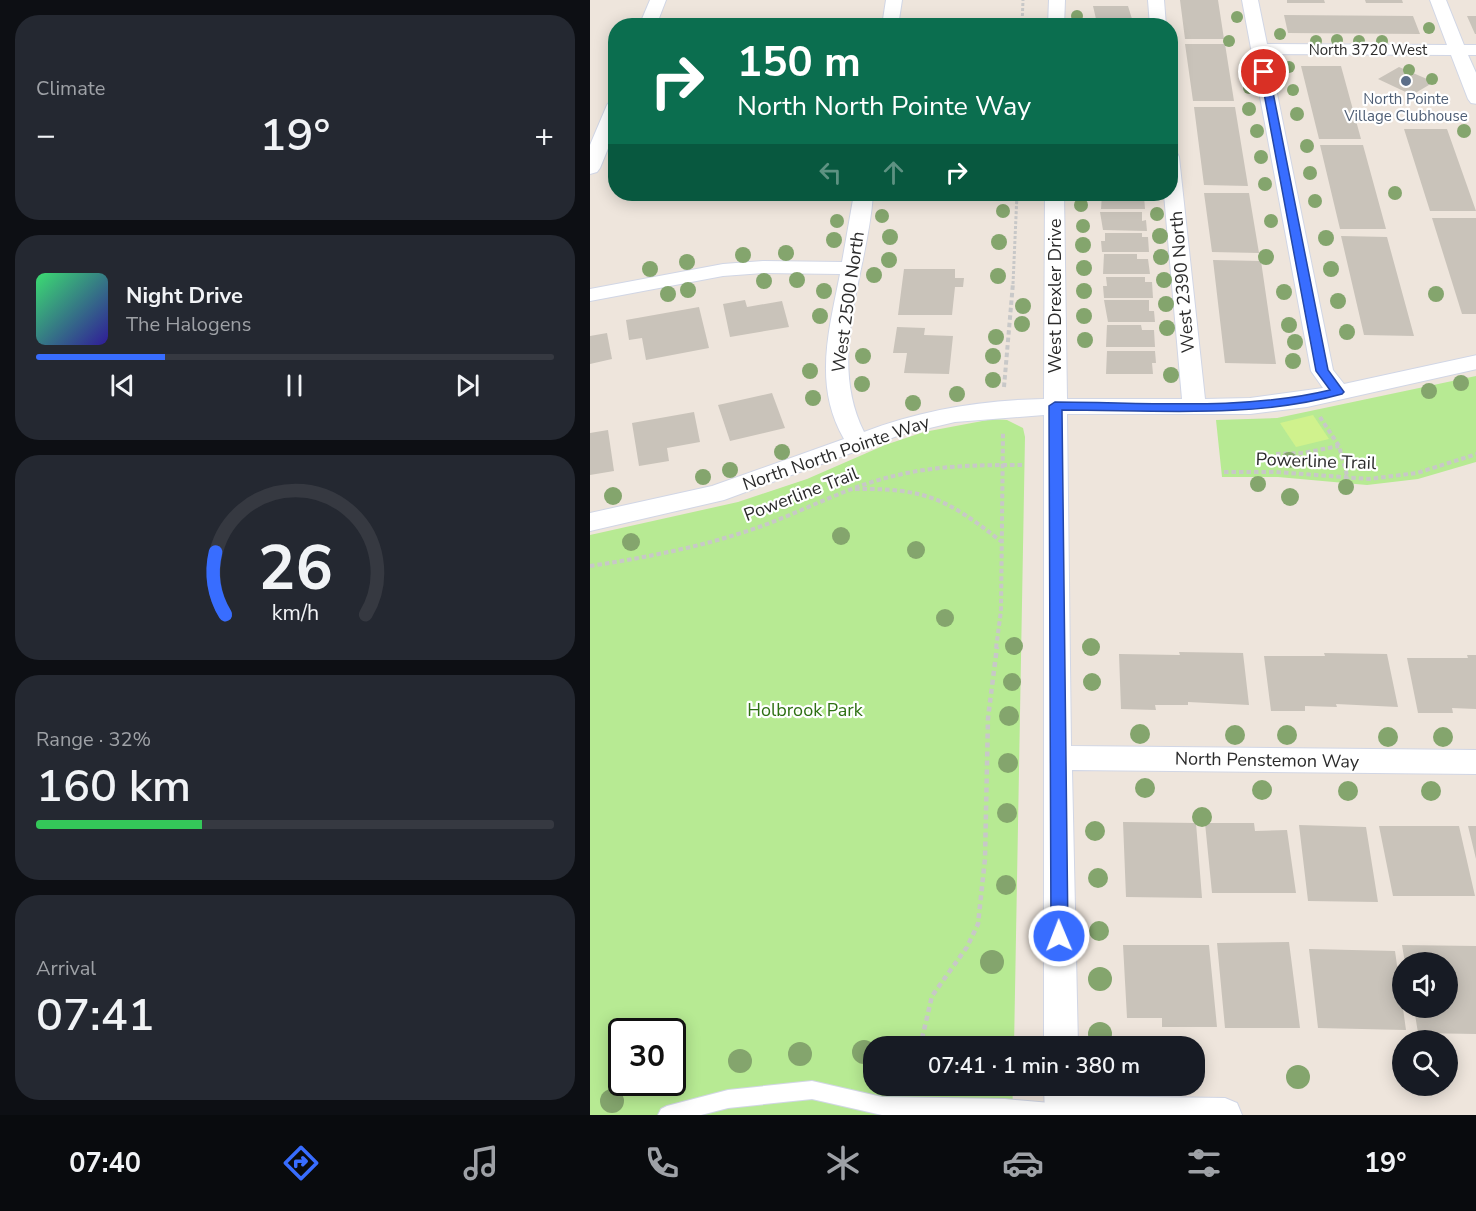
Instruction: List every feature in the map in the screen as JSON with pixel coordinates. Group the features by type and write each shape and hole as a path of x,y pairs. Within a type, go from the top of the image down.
{"street":[{"path":"650,18 658,0"},
{"path":"891,18 894,0"},
{"path":"1056,18 1057,0"},
{"path":"1156,0 1157,18"},
{"path":"1250,0 1322,371 1338,392"},
{"path":"1438,0 1476,99"},
{"name":"North 3720 West","path":"1260,49 1476,50"},
{"path":"590,168 608,124"},
{"name":"West 2500 North","path":"858,442 842,410 835,373 863,201"},
{"name":"West Drexler Drive","path":"1055,201 1057,758 1061,1036"},
{"name":"West 2390 North","path":"1174,201 1194,407"},
{"path":"590,294 723,270 773,267 851,268"},
{"name":"North North Pointe Way","path":"590,522 714,494 894,429 955,414 1021,407 1194,407 1280,403 1476,362"},
{"name":"North Penstemon Way","path":"1057,758 1476,762"},
{"path":"1062,1105 1225,1115"}],"lane":[{"path":"667,1115 728,1099 812,1090 876,1111 1062,1105"}],"path":[{"path":"1022,18 1023,0"},
{"path":"1004,384 1015,254 1017,201"},
{"path":"1316,411 1339,446 1348,479"},
{"path":"923,1036 932,996 967,947 978,924 985,859 988,718 1001,610 1003,423"},
{"path":"1276,454 1304,453 1339,446"},
{"name":"Powerline Trail","path":"1224,472 1276,472 1348,479 1417,473 1476,454"},
{"name":"Powerline Trail","path":"590,566 653,556 705,544 765,525 851,489 896,475 932,468 1025,465"},
{"path":"851,489 902,490 941,500 960,510 1002,542"}],"green space":[{"path":"1476,376 1476,462 1418,479 1367,485 1278,477 1222,477 1216,420 1277,418"},
{"path":"1313,415 1329,439 1296,447 1280,423"},
{"name":"Holbrook Park","path":"993,419 1007,420 1023,428 1025,437 1014,1036 863,1036 863,1096 1013,1096 1012,1115 590,1115 590,535 738,502 807,479 885,445 924,432"}],"building":[{"path":"1180,0 1218,0 1224,39 1185,39"},
{"path":"1287,0 1324,0 1325,3 1287,3"},
{"path":"1365,0 1402,0 1403,3 1366,3"},
{"path":"1093,6 1128,6 1132,18 1096,18"},
{"path":"1284,15 1413,16 1420,34 1288,33"},
{"path":"1467,16 1477,16 1477,34 1475,34"},
{"path":"1185,44 1225,44 1234,101 1193,101"},
{"path":"1301,66 1341,66 1361,139 1319,139"},
{"name":"North Pointe Village Clubhouse","path":"1399,67 1434,82 1412,95 1378,79"},
{"path":"1194,107 1235,107 1248,186 1204,185"},
{"path":"1404,129 1447,129 1476,211 1430,211"},
{"path":"1320,145 1363,145 1386,229 1340,229"},
{"path":"1204,193 1249,193 1259,253 1212,252"},
{"path":"1102,201 1144,201 1145,209 1101,209"},
{"path":"1100,212 1142,212 1142,221 1146,220 1147,231 1103,230"},
{"path":"1432,218 1477,218 1477,314 1462,314"},
{"path":"1105,233 1142,233 1142,237 1148,237 1149,252 1102,252 1101,241 1105,241"},
{"path":"1341,236 1387,237 1414,336 1364,335"},
{"path":"1104,254 1137,254 1137,259 1148,259 1150,274 1103,274"},
{"path":"1213,260 1261,261 1276,364 1225,363"},
{"path":"904,269 955,269 955,278 964,278 963,287 955,287 952,315 898,315"},
{"path":"1106,277 1145,277 1145,282 1152,282 1153,298 1104,298 1103,286 1107,286"},
{"path":"745,300 747,307 782,301 789,327 730,337 723,304"},
{"path":"1104,300 1149,300 1149,311 1154,311 1155,322 1108,322"},
{"path":"699,307 709,348 646,360 642,338 629,340 626,320"},
{"path":"1107,325 1141,325 1142,330 1154,330 1155,347 1106,347"},
{"path":"897,327 925,328 924,335 953,336 949,374 904,373 907,353 893,353"},
{"path":"607,333 612,359 590,364 590,336"},
{"path":"1107,351 1155,351 1156,363 1152,363 1153,374 1106,374"},
{"path":"772,393 785,428 730,441 718,405"},
{"path":"694,412 700,442 667,448 669,461 639,466 632,423"},
{"path":"608,430 614,471 590,475 590,433"},
{"path":"1179,652 1243,653 1249,705 1188,702 1188,705 1155,705 1156,710 1121,709 1119,654 1180,655"},
{"path":"1324,653 1387,654 1398,707 1336,704 1337,707 1305,706 1305,711 1271,711 1264,656 1325,656"},
{"path":"1467,655 1477,655 1477,709 1452,708 1453,713 1418,713 1407,658 1468,658"},
{"path":"1123,822 1196,823 1202,898 1126,897"},
{"path":"1205,823 1254,823 1255,831 1287,830 1296,893 1212,893"},
{"path":"1299,825 1366,827 1378,902 1308,901"},
{"path":"1379,826 1459,826 1475,896 1393,896"},
{"path":"1468,826 1477,826 1477,859 1476,859"},
{"path":"1289,942 1300,1028 1225,1028 1217,943"},
{"path":"1123,945 1209,945 1217,1027 1162,1027 1162,1018 1127,1018"},
{"path":"1402,945 1477,946 1477,1034 1458,1034 1458,1030 1418,1030 1416,1018 1458,1018 1458,952 1403,952"},
{"path":"1309,949 1395,951 1392,952 1392,1018 1404,1018 1406,1030 1318,1028"}],"place":[{"name":"North Pointe Village Clubhouse","path":"1406,81"}],"route":[{"path":"1059,936 1055,406 1250,406 1307,399 1338,392 1322,371 1264,72"}]}
